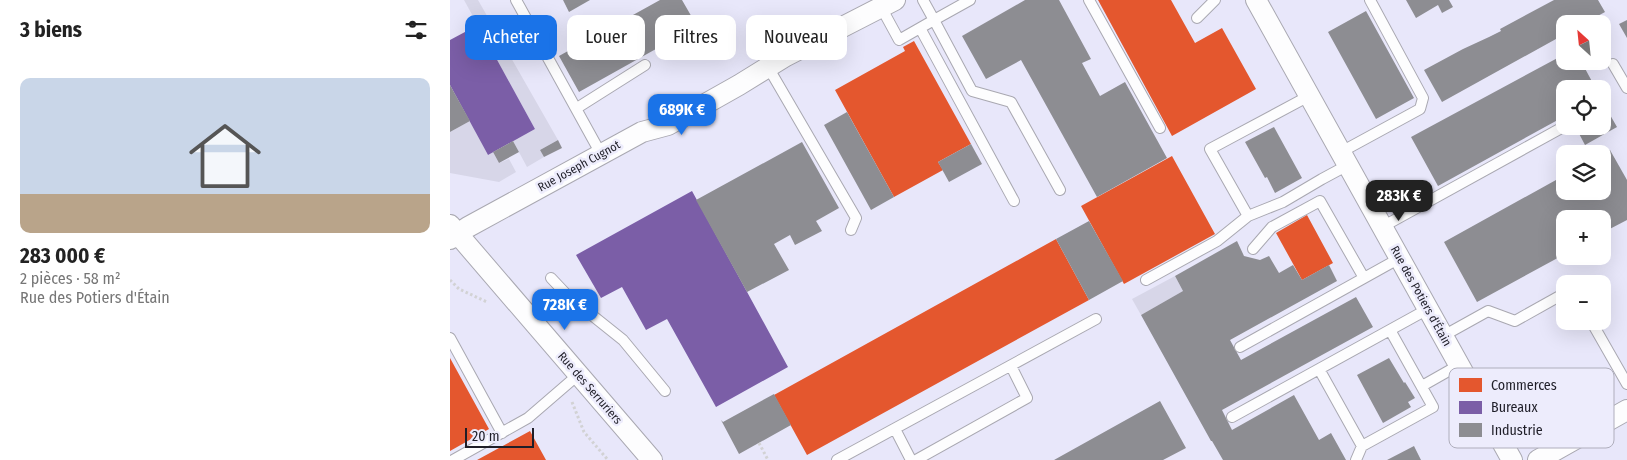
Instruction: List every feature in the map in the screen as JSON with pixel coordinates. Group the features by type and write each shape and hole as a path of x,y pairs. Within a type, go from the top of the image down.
{"street":[{"name":"Rue des Potiers d'Étain","path":"1256,0 1461,368"},
{"name":"Rue Joseph Cugnot","path":"453,233 642,132 668,124 786,56 888,4"},
{"name":"Rue des Serruriers","path":"453,233 579,374 652,460"},
{"path":"1614,417 1627,410"},
{"name":"Rue des Potiers d'Étain","path":"1505,448 1512,460"},
{"path":"1538,460 1559,448"}],"lane":[{"path":"516,0 601,154"},
{"path":"923,0 972,91 1011,102 1060,190"},
{"path":"888,4 899,40 970,0"},
{"path":"1089,0 1160,128"},
{"path":"1197,18 1215,0"},
{"path":"1146,280 1218,241 1248,216 1283,202 1322,179 1344,159 1420,109 1423,98 1370,0"},
{"path":"920,28 1014,202"},
{"path":"1613,64 1627,88"},
{"path":"576,108 645,65"},
{"path":"768,67 856,218 852,230"},
{"path":"1248,216 1210,149 1309,96"},
{"path":"1382,227 1556,131"},
{"path":"1253,249 1272,227 1320,201 1364,278"},
{"path":"1240,347 1400,258"},
{"path":"551,278 568,296 623,340 665,391"},
{"path":"535,324 568,296"},
{"path":"1443,336 1488,311 1515,320 1556,298"},
{"path":"1232,417 1428,309"},
{"path":"837,460 1096,319"},
{"path":"1356,460 1362,446 1433,407 1390,330"},
{"path":"1596,330 1627,384"},
{"path":"450,338 502,433"},
{"path":"1454,368 1459,365"},
{"path":"916,460 1027,398 1011,366"},
{"path":"1319,369 1362,446"},
{"path":"1422,386 1449,371"},
{"path":"453,460 528,418 579,374"},
{"path":"895,429 911,460"}],"path":[{"path":"450,280 459,289 487,302"},
{"path":"562,388 570,399 584,432 608,460"},
{"path":"759,443 768,460"}],"shaded area":[{"path":"450,0 1627,0 1627,460 450,460"},
{"path":"464,0 478,0 487,15 472,15"},
{"path":"497,60 512,60 558,140 540,150 544,157 527,167 513,141 535,129"},
{"path":"470,121 488,155 493,152 499,163 509,159 516,172 499,182 450,173 450,132"},
{"path":"1175,276 1183,291 1141,315 1132,299"}],"building: Commerces":[{"path":"1098,0 1171,0 1195,43 1222,28 1256,89 1172,136"},
{"path":"914,41 971,144 938,162 943,170 894,197 835,90 905,51 903,47"},
{"path":"1172,156 1215,234 1124,284 1081,206"},
{"path":"1307,215 1333,263 1302,280 1276,233"},
{"path":"1056,239 1089,300 807,455 774,395"},
{"path":"450,358 489,429 450,451"},
{"path":"530,431 546,460 477,460"}],"building: Bureaux":[{"path":"465,32 465,60 497,60 535,129 488,155 450,85 450,40"},
{"path":"692,191 788,367 716,407 667,319 646,330 622,287 601,298 576,255"}],"building: Industrie":[{"path":"563,0 590,0 569,12"},
{"path":"660,0 682,0 691,15 655,15 655,49 645,55 645,15 633,15"},
{"path":"1025,0 1059,0 1091,59 1082,63 1100,96 1125,82 1167,158 1097,197 1021,60 986,79 962,36"},
{"path":"1406,0 1449,0 1453,7 1442,13 1438,5 1416,18"},
{"path":"1554,0 1598,0 1605,12 1600,15 1556,15 1556,39 1442,102 1424,70 1501,31 1500,29"},
{"path":"1366,11 1414,98 1376,119 1328,32"},
{"path":"1627,20 1627,38 1619,24"},
{"path":"567,52 567,60 636,60 579,92 559,56"},
{"path":"1556,59 1556,70 1586,70 1591,80 1556,80 1556,121 1438,186 1411,137"},
{"path":"450,85 470,121 450,132"},
{"path":"847,112 894,197 871,210 824,125"},
{"path":"1611,117 1617,127 1611,130"},
{"path":"1274,127 1302,178 1275,193 1245,142"},
{"path":"1580,135 1603,135 1585,145"},
{"path":"558,140 562,148 544,157 540,150"},
{"path":"513,141 519,152 499,163 493,152"},
{"path":"802,142 839,208 816,221 822,231 795,245 790,235 774,244 789,270 747,292 696,200"},
{"path":"971,144 982,164 949,182 938,162"},
{"path":"1611,152 1627,180 1627,220 1611,228 1611,210 1556,210 1556,259 1477,302 1444,242 1556,180 1556,200 1611,200"},
{"path":"1089,221 1123,281 1089,300 1056,239"},
{"path":"1237,241 1244,256 1260,260 1269,256 1279,273 1293,265 1302,280 1329,265 1337,281 1230,340 1241,360 1356,297 1373,327 1222,410 1232,430 1294,395 1319,440 1331,433 1346,460 1223,460 1141,315 1183,291 1175,276"},
{"path":"1389,358 1415,398 1408,402 1411,407 1383,423 1357,375"},
{"path":"774,394 791,425 739,454 721,420 723,422"},
{"path":"1160,401 1186,448 1163,460 1054,460"},
{"path":"1414,446 1421,460 1387,460"}]}
